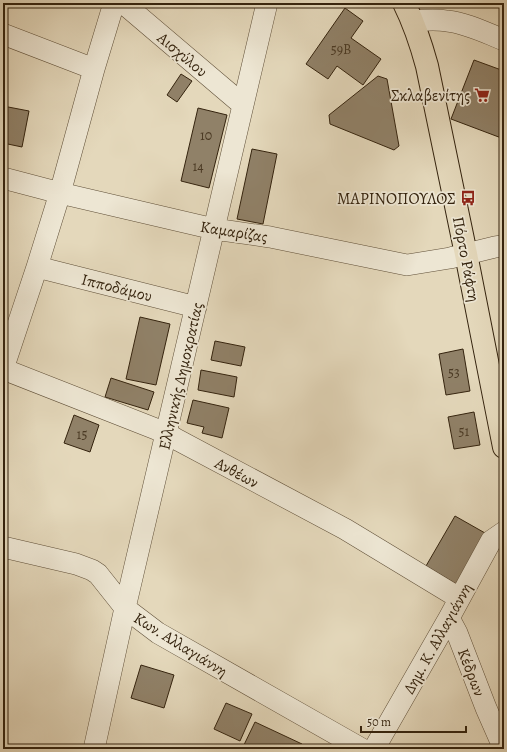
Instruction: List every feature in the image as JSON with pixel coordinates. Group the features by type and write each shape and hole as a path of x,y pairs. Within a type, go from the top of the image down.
{"main road":[{"name":"Πόρτο Ράφτη","path":"408,12 421,43 427,66 504,447"}],"street":[{"path":"3,369 60,194 94,68 114,3"},
{"name":"Αισχύλου","path":"123,3 243,105"},
{"name":"Ελληνικής Δημοκρατίας","path":"94,749 125,608 267,3"},
{"path":"408,12 433,20 458,22 504,40"},
{"path":"3,34 94,68"},
{"name":"Καμαρίζας","path":"3,178 60,194 214,229 270,237 407,265 450,258 495,247 504,247"},
{"name":"Ιπποδάμου","path":"37,267 196,307"},
{"name":"Ανθέων","path":"3,369 166,433 345,529 459,598"},
{"name":"Δημ. Κ. Αλλαγιάννη","path":"374,749 449,618 490,541 504,532"},
{"name":"Κων. Αλλαγιάννη","path":"3,547 76,564 92,570 98,574 125,608 158,633 362,749"},
{"name":"Κέδρων","path":"449,618 457,633 486,708 504,749"}],"building":[{"path":"345,8 363,21 351,38 381,59 363,85 337,66 328,79 306,64"},
{"name":"Σκλαβενίτης","path":"474,60 504,71 504,139 451,119"},
{"path":"181,74 192,81 177,102 167,95"},
{"path":"378,76 387,79 399,146 394,150 330,124 329,115"},
{"path":"3,106 29,111 22,147 3,143"},
{"path":"198,108 227,115 209,188 181,181"},
{"path":"252,149 277,154 263,224 237,219"},
{"path":"140,317 170,324 156,385 126,379"},
{"path":"215,341 245,347 241,366 211,360"},
{"path":"463,349 470,391 446,395 439,354"},
{"path":"201,370 237,377 234,397 198,390"},
{"path":"111,378 154,392 148,410 105,397"},
{"path":"193,400 229,408 222,438 202,433 204,427 187,423"},
{"path":"474,412 480,445 454,449 448,417"},
{"path":"74,415 99,425 90,452 64,443"},
{"path":"455,516 485,533 456,584 426,566"},
{"path":"141,665 174,675 164,708 131,698"},
{"path":"226,703 252,714 240,741 214,729"},
{"path":"255,722 302,744 300,749 242,749"}],"place":[{"name":"Σκλαβενίτης","path":"482,95"},
{"name":"ΜΑΡΙΝΟΠΟΥΛΟΣ","path":"468,198"}]}
